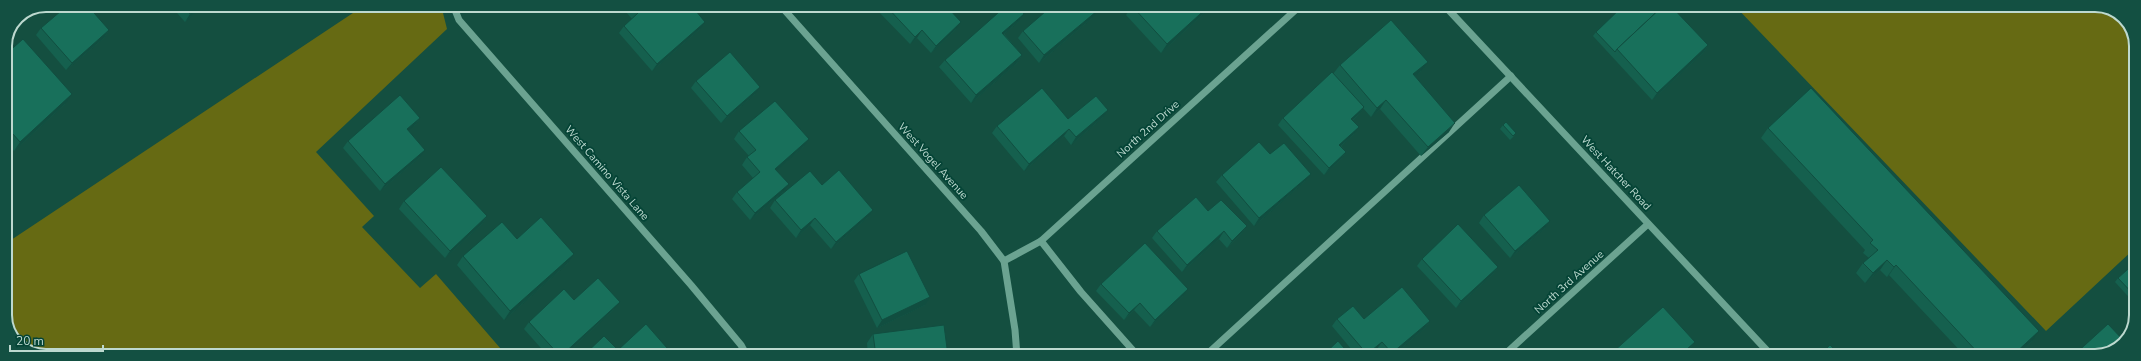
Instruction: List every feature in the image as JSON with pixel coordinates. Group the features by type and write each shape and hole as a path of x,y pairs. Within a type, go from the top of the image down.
{"street":[{"name":"West Camino Vista Lane","path":"456,12 459,20 691,285 741,344 744,349"},
{"name":"West Vogel Avenue","path":"786,12 981,231 1004,261 1015,330 1016,349"},
{"name":"North 2nd Drive","path":"1004,261 1041,241 1293,12"},
{"name":"West Hatcher Road","path":"1451,12 1765,349"},
{"path":"1213,349 1511,76"},
{"name":"North 3rd Avenue","path":"1511,349 1648,224"},
{"path":"1041,241 1081,292 1132,349"}],"shaded area":[{"path":"354,12 443,12 447,29 316,152 374,216 362,227 420,288 436,274 501,349 41,349 31,346 20,338 13,322 12,239"},
{"path":"1741,12 2100,12 2110,15 2121,23 2128,37 2129,43 2129,254 2046,331"}],"building":[{"path":"60,12 93,12 109,30 72,63 41,28"},
{"path":"637,12 697,12 705,22 657,64 624,26 638,13"},
{"path":"892,12 952,12 961,22 936,46 922,30 915,37"},
{"path":"999,12 1022,12 1024,14 1002,33 1022,55 976,95 945,60"},
{"path":"1045,12 1096,12 1044,55 1023,31"},
{"path":"1138,12 1202,12 1167,44"},
{"path":"1617,12 1657,12 1615,52 1596,32"},
{"path":"1657,12 1677,12 1708,45 1657,93 1617,49"},
{"path":"1391,20 1428,62 1413,74 1455,123 1428,147 1386,100 1377,108 1340,65"},
{"path":"23,39 72,94 20,142 12,133 12,49"},
{"path":"730,52 760,87 727,116 696,81"},
{"path":"1332,72 1364,107 1351,119 1359,127 1339,145 1346,152 1329,168 1283,118"},
{"path":"1042,88 1068,119 1096,96 1108,110 1076,137 1069,129 1029,164 997,126"},
{"path":"1811,88 2039,331 2020,349 1974,349 1896,265 1894,267 1887,260 1873,273 1863,263 1878,250 1870,243 1873,240 1768,128"},
{"path":"400,95 420,118 407,129 425,150 385,184 348,141"},
{"path":"775,101 809,139 775,169 789,184 755,213 737,192 760,172 747,157 756,150 739,131"},
{"path":"1506,122 1516,133 1513,136 1503,125"},
{"path":"1259,142 1270,154 1284,143 1311,174 1259,218 1222,175"},
{"path":"441,167 487,216 450,251 404,201"},
{"path":"839,170 873,210 836,242 815,218 801,230 775,200 810,171 822,185"},
{"path":"1519,185 1550,221 1515,251 1484,215"},
{"path":"1196,197 1208,211 1221,200 1247,226 1232,241 1224,231 1187,265 1157,231"},
{"path":"541,217 574,254 510,311 463,256 502,222 517,239"},
{"path":"1458,224 1498,267 1461,301 1422,259"},
{"path":"1145,243 1188,289 1155,320 1140,303 1129,313 1101,284"},
{"path":"907,251 930,297 882,320 859,274"},
{"path":"2129,268 2129,290 2118,278"},
{"path":"598,278 620,302 569,349 554,349 529,322 564,289 574,300"},
{"path":"1402,287 1430,321 1397,349 1388,349 1382,342 1373,349 1363,349 1337,319 1353,306 1364,319"},
{"path":"1663,307 1695,342 1687,349 1616,349"},
{"path":"646,324 667,348 666,349 619,349"},
{"path":"2108,324 2121,338 2118,341 2100,349 2081,349"},
{"path":"944,325 947,349 875,349 873,334"},
{"path":"604,336 617,349 590,349"},
{"path":"1338,341 1345,349 1329,349"},
{"path":"1830,345 1834,349 1826,349"}]}
